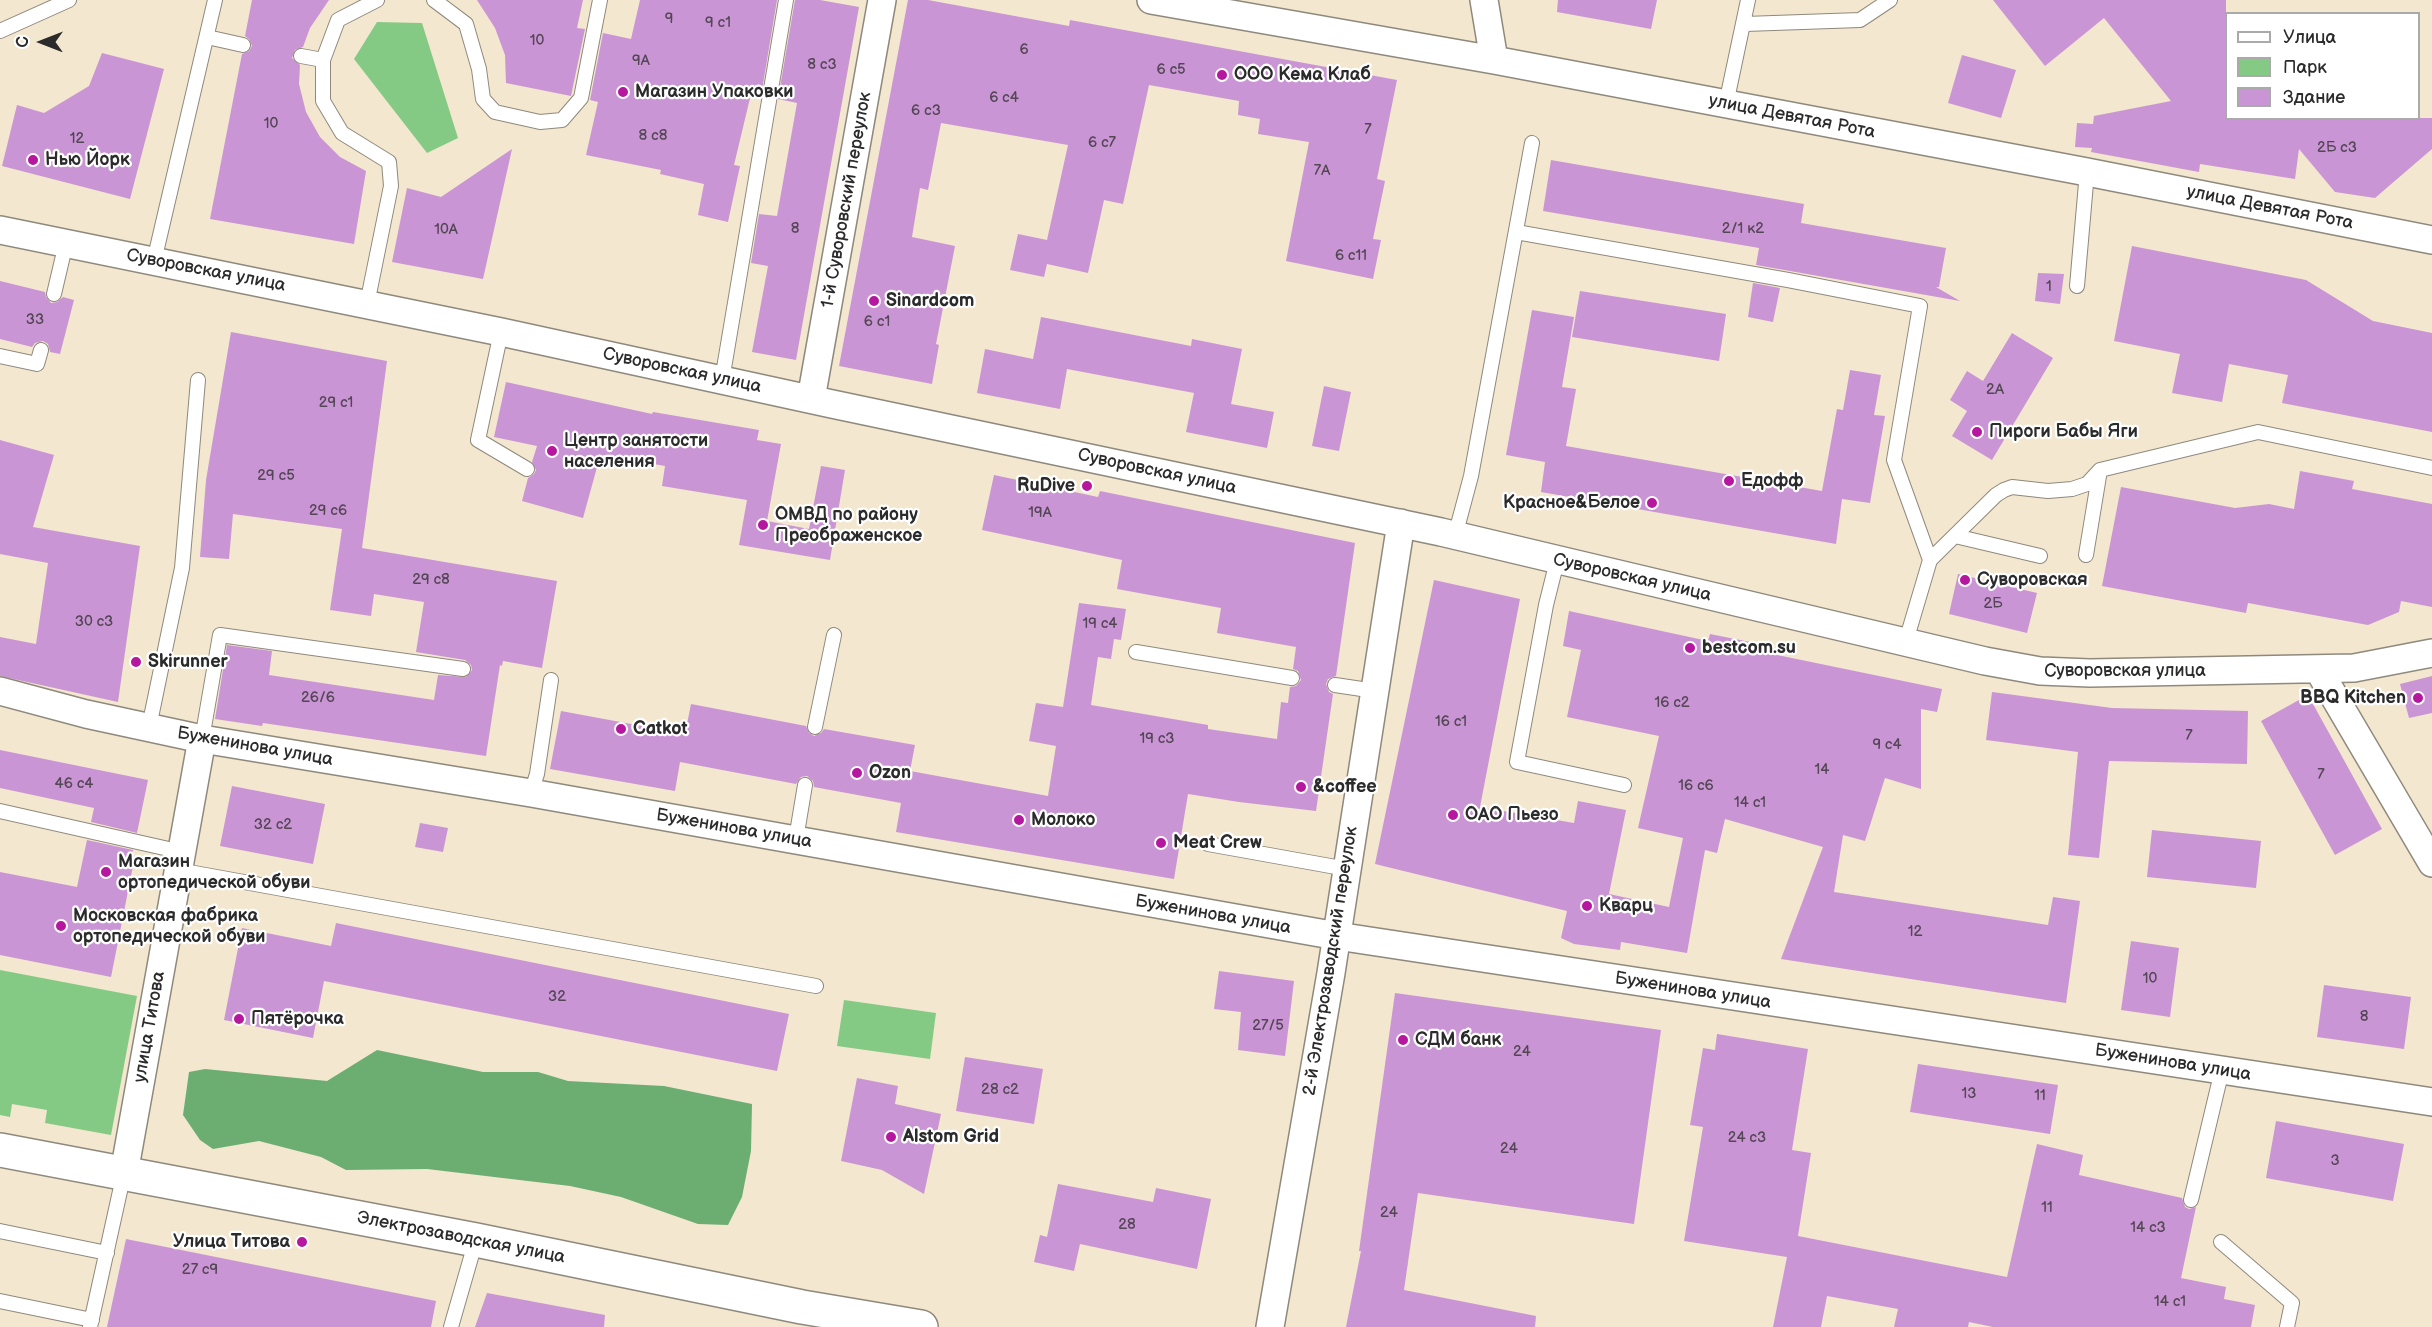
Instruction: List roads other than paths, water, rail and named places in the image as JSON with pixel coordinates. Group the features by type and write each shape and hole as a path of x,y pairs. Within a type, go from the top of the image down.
{"street":[{"name":"1-й Суворовский переулок","path":"811,399 882,0"},
{"name":"улица Девятая Рота","path":"1151,0 1494,60 2432,240"},
{"path":"1484,0 1494,60"},
{"name":"Суворовская улица","path":"0,230 501,332 1401,524 1985,661 2040,671 2090,673 2354,668 2432,653"},
{"name":"2-й Электрозаводский переулок","path":"1270,1327 1347,869 1401,524"},
{"path":"2318,669 2432,863"},
{"name":"Буженинова улица","path":"0,691 86,714 202,739 531,792 1336,936 2432,1102"},
{"name":"улица Титова","path":"124,1173 202,739"},
{"name":"Электрозаводская улица","path":"0,1150 476,1240 766,1300 921,1327"}],"lane":[{"path":"0,31 69,0"},
{"path":"154,261 215,0"},
{"path":"367,304 391,186 389,162 342,133 323,101 323,60 338,20 377,0"},
{"path":"434,0 466,24 479,69 483,99 495,112 540,122 562,120 581,98 600,0"},
{"path":"722,380 786,0"},
{"path":"1726,104 1745,24 1748,0"},
{"path":"1745,24 1860,20 1890,0"},
{"path":"207,38 243,45"},
{"path":"301,56 323,60"},
{"path":"1455,536 1471,476 1532,143"},
{"path":"2077,286 2087,172"},
{"path":"1516,232 1920,306 1894,460 1930,560"},
{"path":"54,294 66,243"},
{"path":"501,332 478,440 527,469"},
{"path":"0,356 36,364 41,350"},
{"path":"149,727 182,568 198,380"},
{"path":"1906,641 1930,560 1996,495 2012,487 2048,491 2072,489 2087,484 2100,470 2258,432 2432,468"},
{"path":"2086,555 2100,470"},
{"path":"1955,536 2040,556"},
{"path":"1557,561 1546,605 1517,762 1624,785"},
{"path":"202,739 219,635 463,669"},
{"path":"815,727 834,635"},
{"path":"1136,652 1292,678"},
{"path":"531,792 537,774 551,680"},
{"path":"1335,685 1375,691"},
{"path":"796,839 805,785"},
{"path":"0,811 180,861 816,986"},
{"path":"1208,844 1347,869"},
{"path":"2191,1200 2222,1070"},
{"path":"0,1301 91,1324 124,1173"},
{"path":"0,1231 107,1253"},
{"path":"451,1327 476,1240"},
{"path":"2221,1242 2292,1303 2287,1327"}],"place":[{"name":"ООО Кема Клаб","path":"1222,75"},
{"name":"Магазин Упаковки","path":"623,92"},
{"name":"Нью Йорк","path":"33,160"},
{"name":"Sinardcom","path":"874,301"},
{"name":"Пироги Бабы Яги","path":"1977,432"},
{"name":"Центр занятости населения","path":"552,451"},
{"name":"Едофф","path":"1729,481"},
{"name":"RuDive","path":"1087,486"},
{"name":"Красное&Белое","path":"1652,503"},
{"name":"ОМВД по району Преображенское","path":"763,525"},
{"name":"Суворовская","path":"1965,580"},
{"name":"bestcom.su","path":"1690,648"},
{"name":"Skirunner","path":"136,662"},
{"name":"BBQ Kitchen","path":"2418,698"},
{"name":"Catkot","path":"621,729"},
{"name":"Ozon","path":"857,773"},
{"name":"&coffee","path":"1301,787"},
{"name":"ОАО Пьезо","path":"1453,815"},
{"name":"Молоко","path":"1019,820"},
{"name":"Meat Crew","path":"1161,843"},
{"name":"Магазин ортопедической обуви","path":"106,872"},
{"name":"Кварц","path":"1587,906"},
{"name":"Московская фабрика ортопедической обуви","path":"61,926"},
{"name":"Пятёрочка","path":"239,1019"},
{"name":"СДМ банк","path":"1403,1040"},
{"name":"Alstom Grid","path":"891,1137"},
{"name":"Улица Титова","path":"302,1242"}]}
